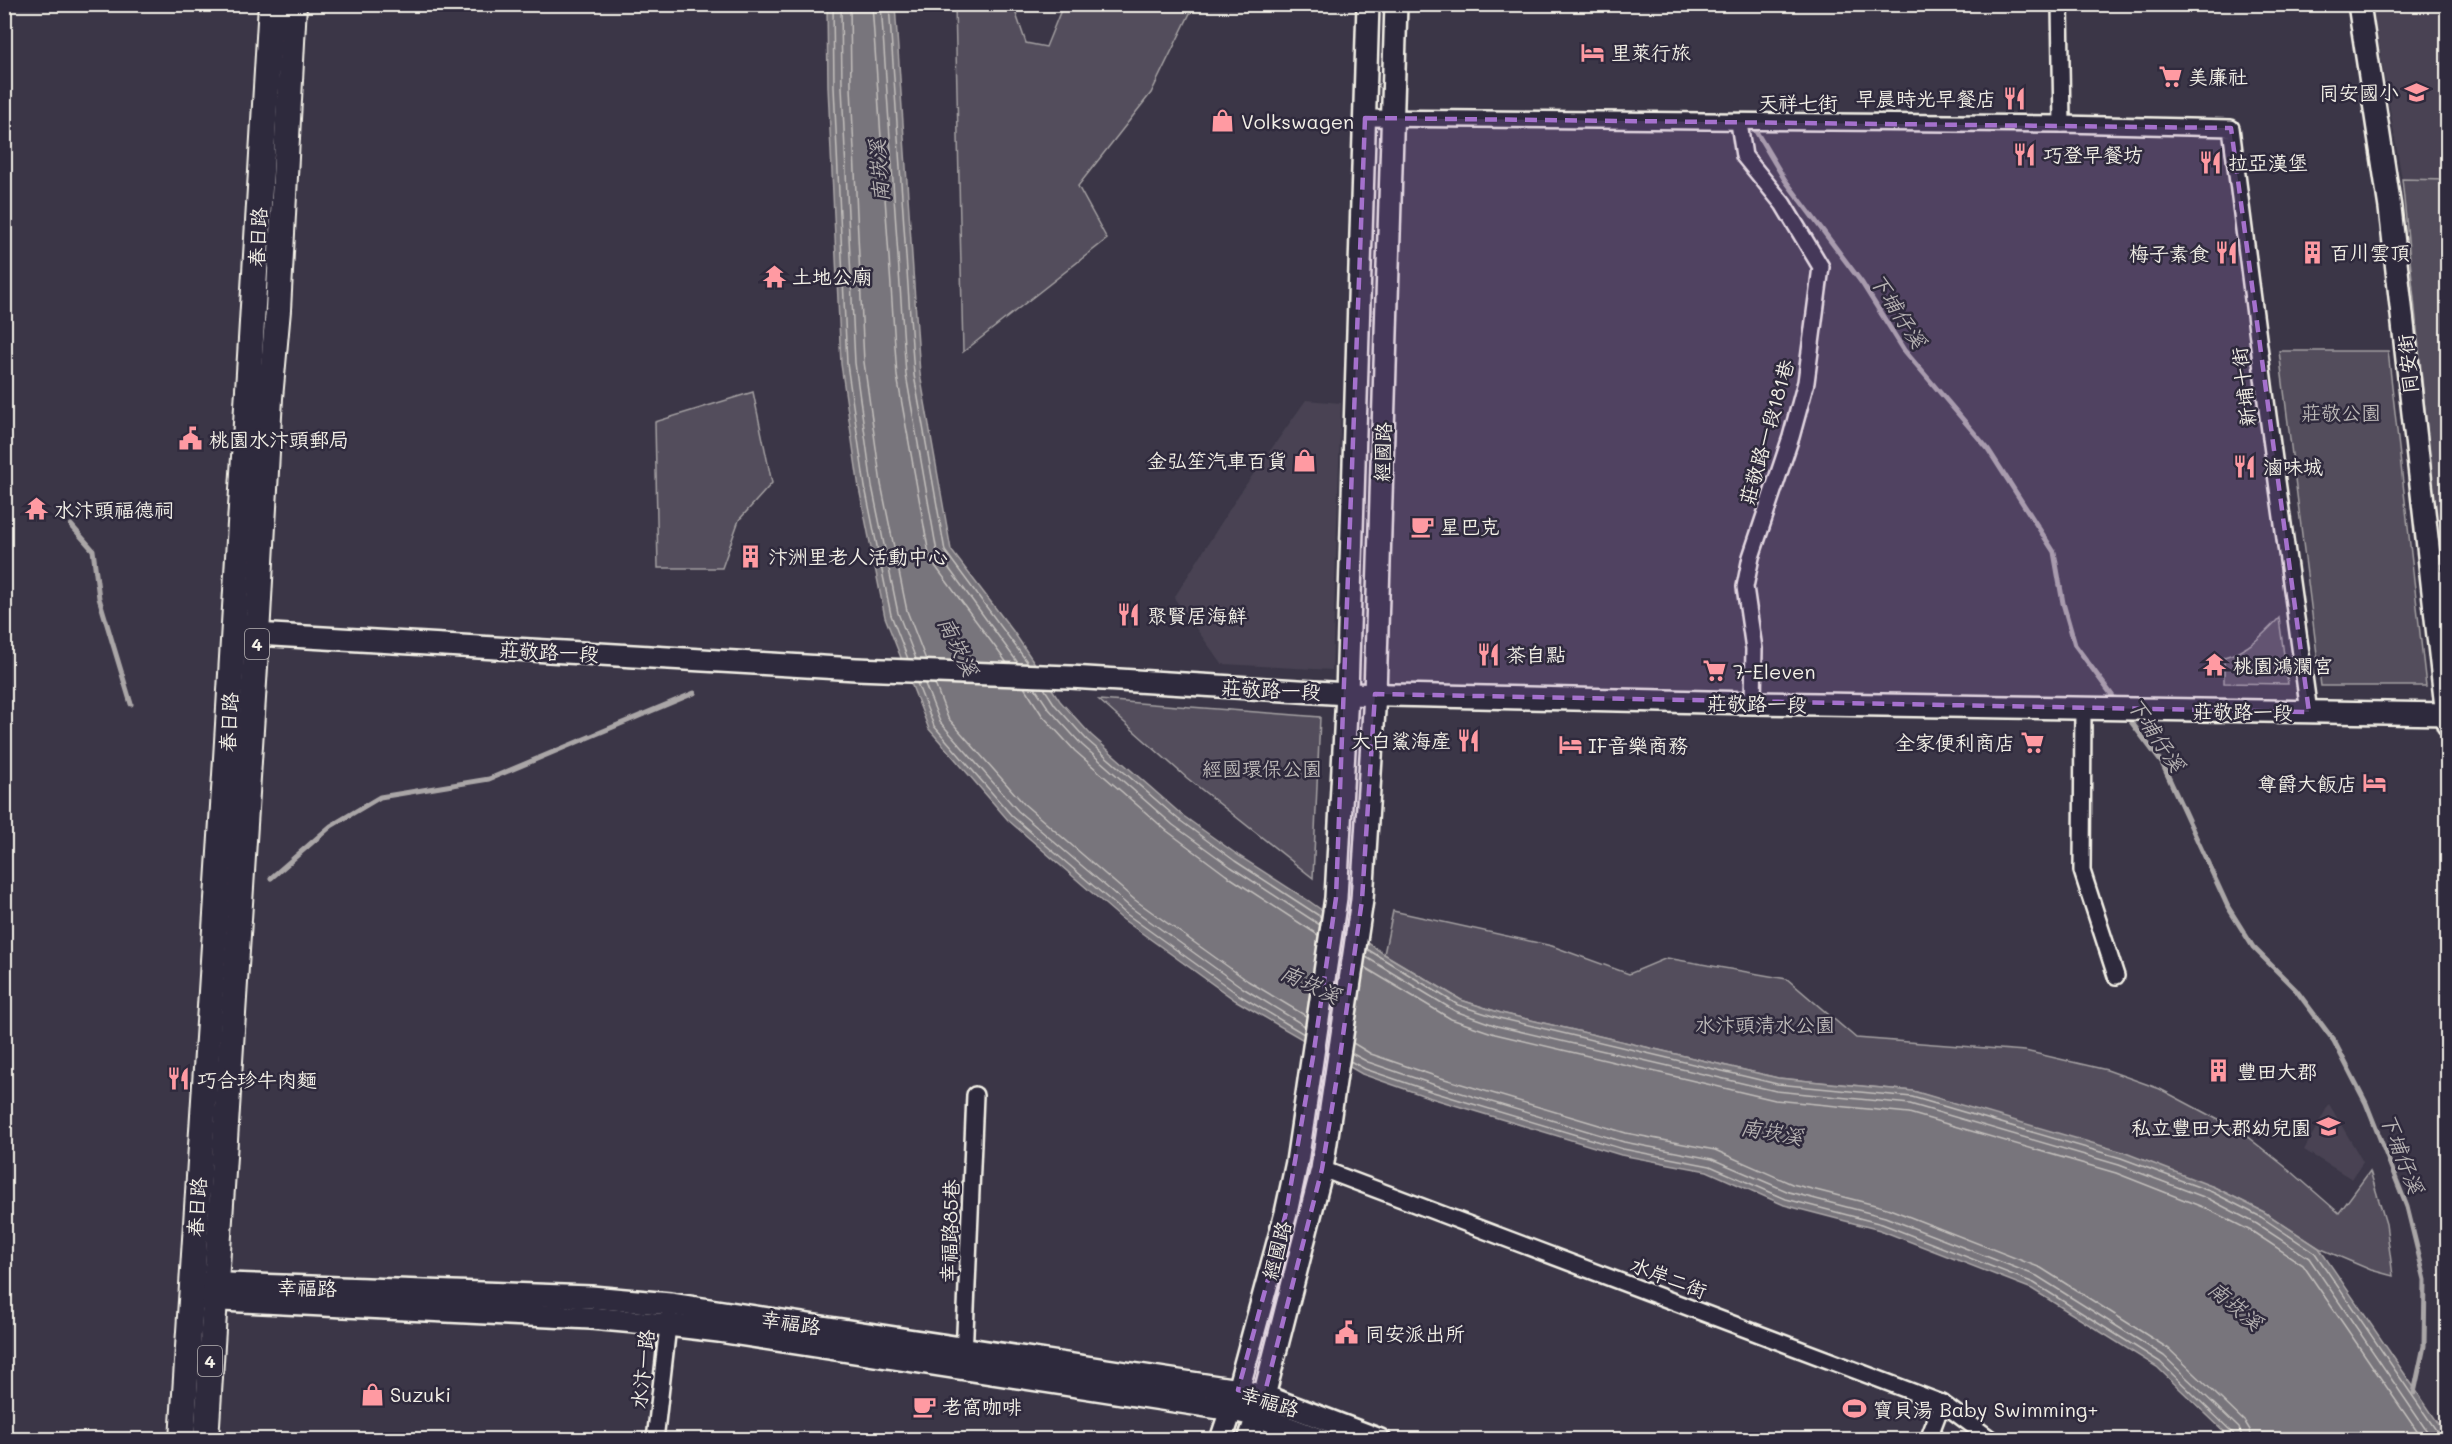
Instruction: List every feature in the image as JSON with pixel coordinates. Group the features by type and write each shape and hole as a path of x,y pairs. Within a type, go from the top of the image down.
{"main road":[{"name":"春日路","path":"245,634 271,4"},
{"name":"春日路","path":"182,1440 202,1291 245,634 294,4"},
{"name":"春日路","path":"202,1291 206,1440"}],"street":[{"name":"經國路","path":"1221,1440 1235,1400 1286,1213 1297,1162 1336,898 1347,694 1368,4"},
{"name":"經國路","path":"1249,1440 1261,1406 1323,1169 1362,900 1375,694 1396,4"},
{"path":"2060,4 2062,124"},
{"name":"同安街","path":"2359,4 2390,208 2447,718"},
{"name":"天祥七街","path":"1365,118 2062,124 2231,128"},
{"name":"莊敬路一段181巷","path":"1742,123 1744,156 1783,204 1821,267 1806,382 1791,437 1751,557 1745,587 1754,649 1753,703"},
{"name":"新埔十街","path":"2231,128 2269,428 2309,712"},
{"name":"莊敬路一段","path":"245,634 1347,694 1753,703 2091,707 2447,718"},
{"path":"2091,707 2082,871 2116,976"},
{"name":"幸福路85巷","path":"964,1358 975,1095"},
{"name":"水岸二街","path":"1323,1169 1942,1403 1992,1440"},
{"name":"幸福路","path":"202,1291 591,1297 670,1304 964,1358 1235,1400 1380,1440"},
{"name":"幸福路","path":"202,1291 591,1318 964,1358"},
{"name":"水汴一路","path":"655,1440 670,1304"},
{"path":"1928,1440 1942,1403"},
{"name":"幸福路","path":"1261,1406 1320,1440"}],"highlighted area":[{"path":"1365,118 2231,128 2309,712 1375,694 1362,900 1338,1071 1322,1169 1264,1396 1238,1390 1286,1213 1313,1057 1336,898"}],"shaded area":[{"name":"同安國小","path":"2372,5 2447,5 2447,179 2402,179"},
{"path":"1306,400 1341,403 1332,670 1222,664 1174,598 1238,496"},
{"name":"私立豐田大郡幼兒園","path":"2329,1104 2363,1162 2352,1179 2304,1150"}],"green space":[{"path":"955,5 1013,5 1026,43 1046,47 1063,5 1194,5 1151,93 1078,186 1107,239 963,352"},
{"path":"2402,179 2447,180 2447,521 2436,520"},
{"name":"莊敬公園","path":"2279,351 2388,351 2426,686 2321,686"},
{"path":"753,392 772,483 739,520 722,568 658,568 655,422"},
{"path":"2279,618 2288,684 2224,683 2224,657 2247,647"},
{"name":"經國環保公園","path":"1099,700 1320,717 1313,878 1187,778"},
{"name":"水汴頭清水公園","path":"1393,911 1552,946 1629,974 1667,958 1787,979 1856,1038 2025,1051 2107,1070 2160,1089 2241,1132 2339,1213 2370,1171 2386,1224 2393,1276 2371,1270 2319,1248 2264,1212 2214,1187 1913,1091 1778,1078 1501,1013 1461,1000 1384,954"}],"water":[{"name":"南崁溪","path":"827,5 895,5 920,374 951,550 1013,631 1060,701 1091,735 1182,815 1239,856 1309,901 1384,954 1461,1000 1501,1013 1778,1078 1913,1091 2123,1152 2214,1187 2264,1212 2319,1248 2447,1439 2232,1439 2157,1367 2032,1289 1880,1230 1784,1205 1707,1171 1621,1155 1431,1098 1362,1074 1235,1000 1121,918 1008,820 929,729 885,617 859,488 841,364 828,87"}],"waterway":[{"name":"下埔仔溪","path":"1751,123 1785,180 1862,283 1904,350 1988,449 2054,552 2063,603 2075,645 2117,702"},
{"path":"71,525 93,550 99,598 131,704"},
{"path":"271,878 331,826 380,797 489,779 694,693"},
{"name":"下埔仔溪","path":"2126,715 2162,763 2228,907 2253,947 2296,990 2334,1041 2366,1103 2407,1207 2425,1280 2424,1346 2414,1393"}],"place":[{"name":"里萊行旅","path":"1593,52"},
{"name":"美廉社","path":"2170,76"},
{"name":"同安國小","path":"2417,92"},
{"name":"早晨時光早餐店","path":"2014,98"},
{"name":"Volkswagen","path":"1223,121"},
{"name":"巧登早餐坊","path":"2025,154"},
{"name":"拉亞漢堡","path":"2210,162"},
{"name":"百川雲頂","path":"2312,252"},
{"name":"梅子素食","path":"2227,253"},
{"name":"土地公廟","path":"774,276"},
{"name":"桃園水汴頭郵局","path":"191,439"},
{"name":"金弘笙汽車百貨","path":"1305,460"},
{"name":"滷味城","path":"2245,466"},
{"name":"水汴頭福德祠","path":"36,509"},
{"name":"星巴克","path":"1422,526"},
{"name":"汴洲里老人活動中心","path":"750,556"},
{"name":"聚賢居海鮮","path":"1129,615"},
{"name":"茶自點","path":"1488,654"},
{"name":"桃園鴻瀾宮","path":"2215,665"},
{"name":"7-Eleven","path":"1715,671"},
{"name":"大白鯊海產","path":"1469,740"},
{"name":"全家便利商店","path":"2033,742"},
{"name":"IF音樂商務","path":"1570,745"},
{"name":"尊爵大飯店","path":"2375,783"},
{"name":"豐田大郡","path":"2219,1071"},
{"name":"巧合珍牛肉麵","path":"179,1079"},
{"name":"私立豐田大郡幼兒園","path":"2329,1127"},
{"name":"同安派出所","path":"1347,1333"},
{"name":"Suzuki","path":"372,1394"},
{"name":"老窩咖啡","path":"924,1406"},
{"name":"寶貝湯 Baby Swimming+","path":"1855,1409"}]}
